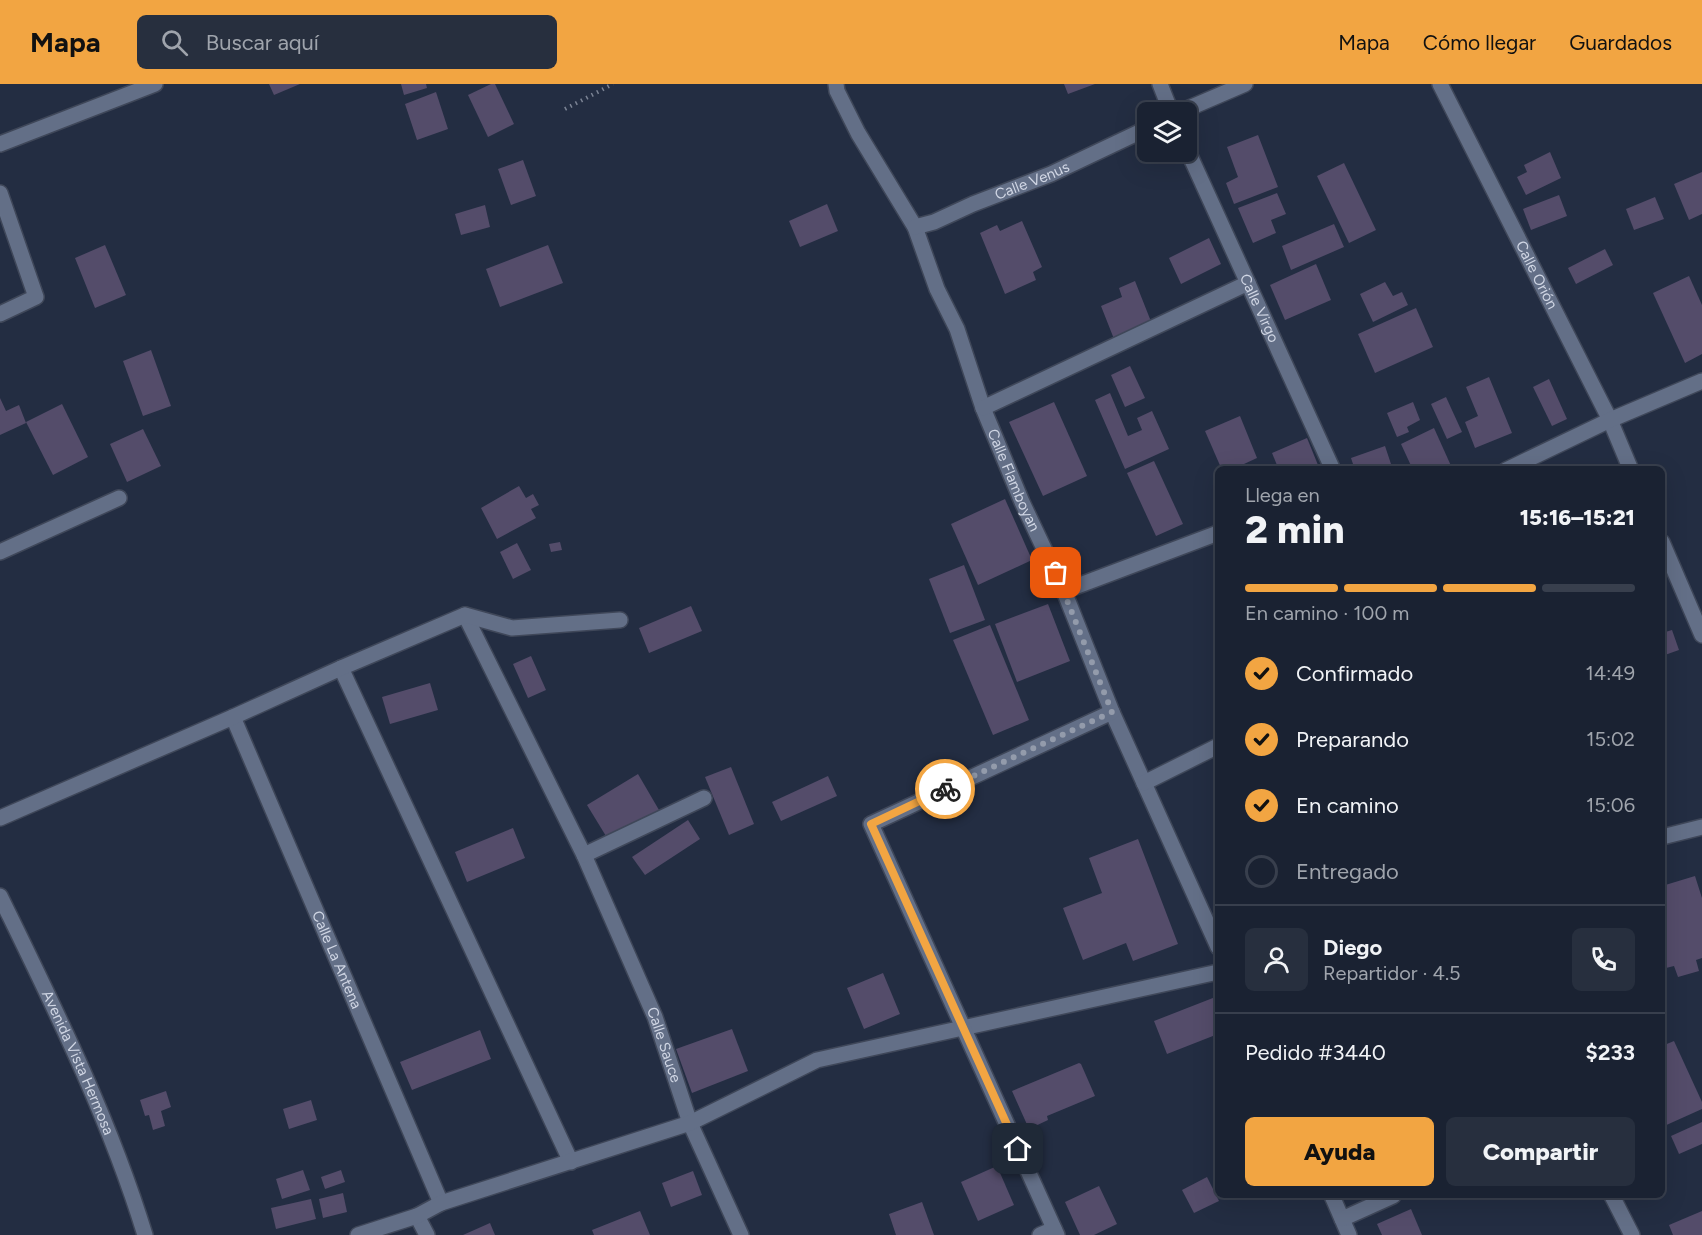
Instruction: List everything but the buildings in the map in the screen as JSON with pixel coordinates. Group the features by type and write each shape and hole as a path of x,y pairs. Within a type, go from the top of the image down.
{"street":[{"path":"0,144 155,84"},
{"name":"Calle Flamboyan","path":"836,84 837,91 858,133 915,227 937,289 957,328 983,408 1022,502 1064,591 1112,712 1215,940"},
{"path":"1160,84 1167,102"},
{"path":"1197,105 1245,84"},
{"name":"Calle Orión","path":"1440,84 1610,420 1629,466"},
{"name":"Calle Venus","path":"915,227 934,222 973,204 1051,174 1137,133"},
{"name":"Calle Virgo","path":"1193,162 1331,466"},
{"path":"0,193 36,297 0,314"},
{"path":"983,408 1248,283"},
{"path":"1514,466 1610,420 1702,381"},
{"path":"0,552 119,498"},
{"path":"1064,591 1215,534"},
{"path":"1665,549 1702,635"},
{"path":"0,819 465,615 512,628 620,620"},
{"name":"Calle Sauce","path":"465,615 584,855 654,1017 690,1123 741,1235"},
{"path":"340,668 571,1162"},
{"path":"1050,1233 963,1029 871,824 1112,712"},
{"name":"Calle La Antena","path":"233,717 441,1203"},
{"path":"1144,783 1215,748"},
{"path":"584,855 704,798"},
{"path":"1665,836 1702,827"},
{"name":"Avenida Vista Hermosa","path":"0,896 98,1104 146,1235"},
{"path":"358,1235 417,1216 441,1203 690,1123 817,1060 1215,973"},
{"path":"1333,1198 1349,1235"},
{"path":"1342,1219 1389,1198"},
{"path":"1613,1198 1632,1235"},
{"path":"417,1216 427,1235"}],"path":[{"path":"565,109 613,84"}],"way so far":[{"path":"945,789 1112,712 1056,573"}],"route":[{"path":"945,789 871,824 1018,1149"}]}
